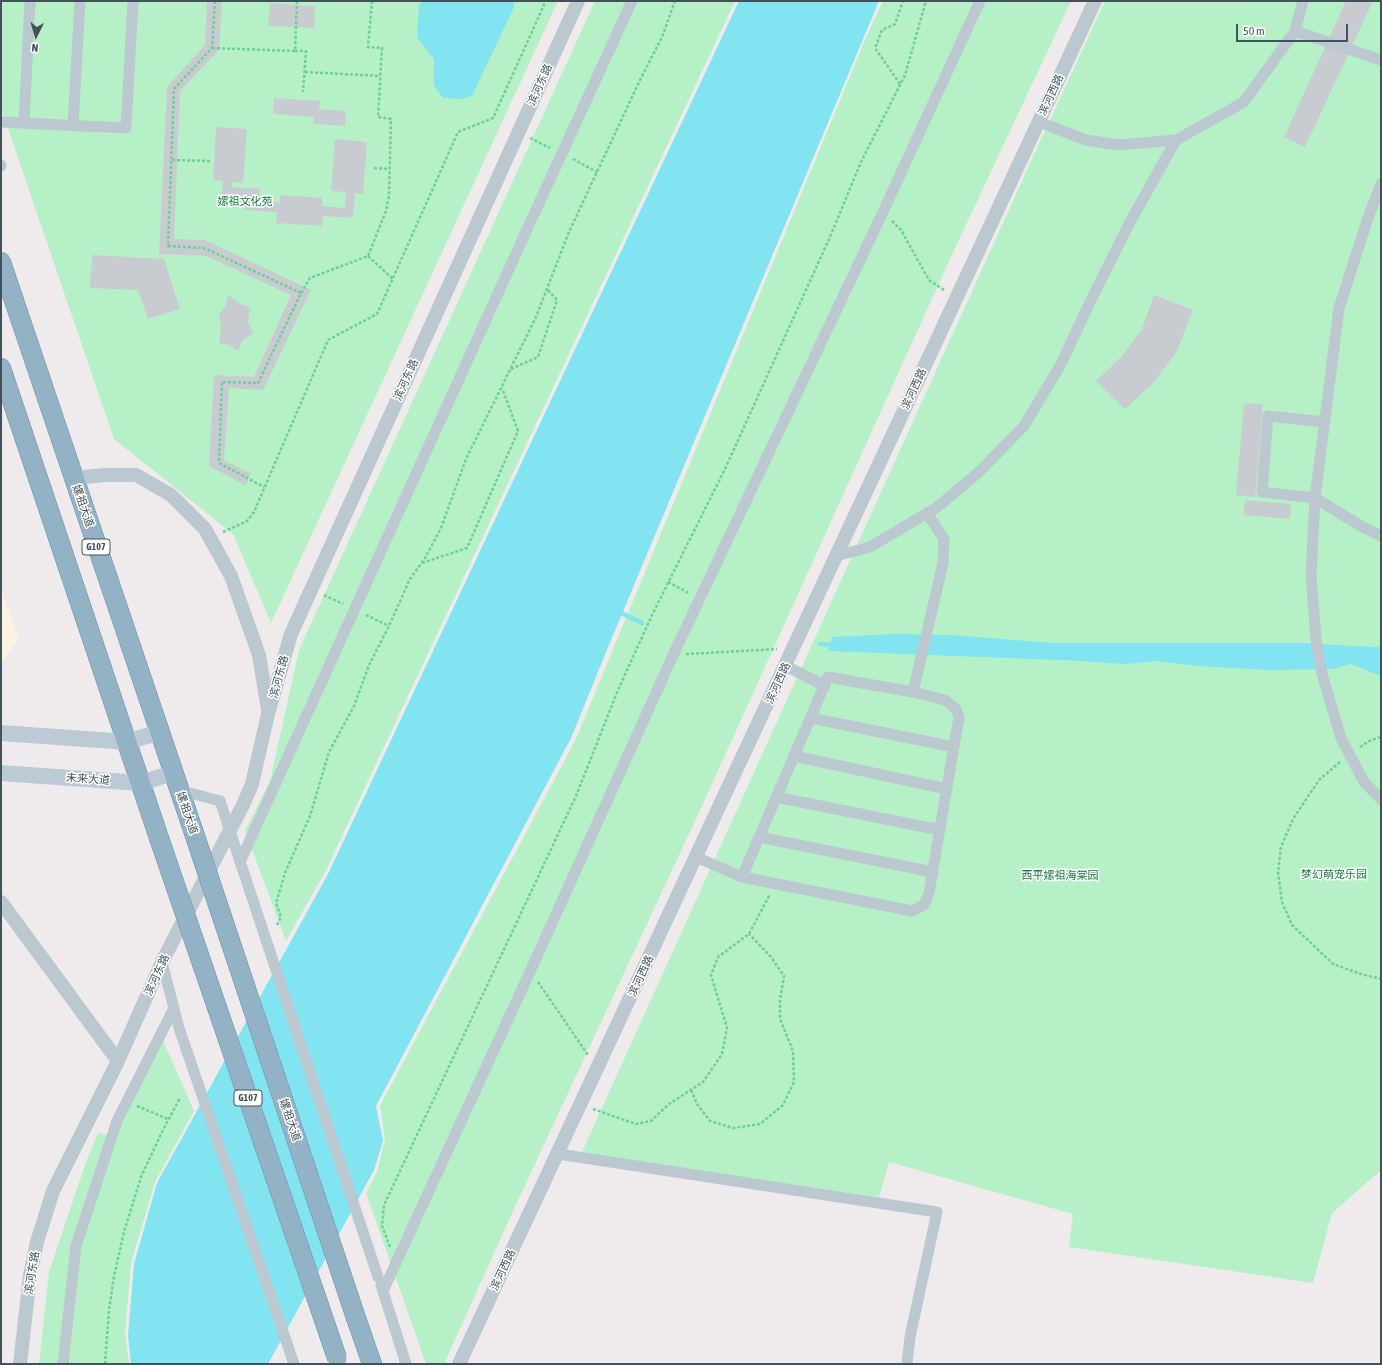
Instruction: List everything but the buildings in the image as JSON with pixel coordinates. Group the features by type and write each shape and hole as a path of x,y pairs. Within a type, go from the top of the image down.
{"highway":[{"name":"嫘祖大道","path":"1,262 372,1364"},
{"name":"G107","path":"1,368 140,783 338,1361"}],"main road":[{"path":"1,733 127,742 160,732"},
{"name":"未来大道","path":"1,772 140,783 176,781"}],"street":[{"path":"24,123 30,1"},
{"path":"73,126 80,1"},
{"path":"1,122 126,128 133,1"},
{"name":"滨河东路","path":"20,1364 30,1276 37,1242 53,1191 118,1061 162,962 243,805 252,784 268,714 290,634 578,1"},
{"path":"240,862 520,243 632,1"},
{"path":"383,1291 529,974 675,651 883,212 980,1"},
{"name":"滨河西路","path":"460,1364 1095,1"},
{"path":"1039,122 1086,140 1119,145 1176,140 1244,102 1295,31 1303,1"},
{"path":"1295,31 1381,60"},
{"path":"836,556 870,547 936,508 978,473 1024,426 1061,364 1126,230 1176,140"},
{"path":"1381,184 1368,218 1339,308 1315,498 1311,576 1316,638 1322,674 1341,738 1364,782 1381,799"},
{"path":"1325,422 1268,416 1262,492 1315,498 1381,536"},
{"path":"73,478 105,475 136,475 171,495 205,529 231,576 259,655 268,714"},
{"path":"913,692 943,563 944,539 927,513"},
{"path":"786,666 825,686"},
{"path":"696,857 742,876 776,884 912,911 924,905 929,893 933,872 954,747 959,716 956,709 945,700 913,692 828,677 742,876"},
{"path":"811,718 954,747"},
{"path":"794,756 947,788"},
{"path":"176,781 220,801 406,1364"},
{"path":"776,798 940,830"},
{"path":"759,837 933,872"},
{"path":"1,902 118,1061"},
{"path":"162,962 179,1028 294,1364"},
{"path":"63,1364 76,1246 117,1121 174,1008"},
{"path":"558,1154 937,1212 910,1337 907,1364"}],"path":[{"path":"215,1 212,48 174,89 168,246 204,248 301,293"},
{"path":"295,51 297,1"},
{"path":"264,487 219,463 222,382 258,383 301,293 310,278 368,256 386,211 389,196 391,119 378,117 382,48 368,47 372,1"},
{"path":"210,538 247,521 254,512 328,340 377,314 458,132 493,118 544,5 543,1"},
{"path":"277,925 281,916 276,903 285,873 310,816 329,752 354,706 369,665 390,626 410,580 422,563 440,528 466,459 536,317 569,232 640,80 662,37 675,1"},
{"path":"900,84 875,48 882,30 895,24 903,1"},
{"path":"391,1272 389,1246 382,1226 384,1205 576,796 618,690 668,582 725,469 830,237 861,162 905,76 926,1"},
{"path":"212,48 306,51 304,92"},
{"path":"305,72 380,76"},
{"path":"172,160 210,161"},
{"path":"374,168 390,169"},
{"path":"883,212 901,230 929,280 957,297"},
{"path":"368,256 393,279"},
{"path":"511,369 538,357 558,300 547,289"},
{"path":"422,563 467,548 518,431 501,388"},
{"path":"668,582 700,598"},
{"path":"675,651 689,654 793,648"},
{"path":"1381,737 1371,740 1349,754 1319,780 1293,819 1281,847 1278,872 1282,902 1292,925 1333,964 1360,974 1381,979"},
{"path":"581,1105 636,1124 651,1121 669,1104 703,1082 722,1054 727,1028 711,975 718,957 749,934 776,884"},
{"path":"691,1090 696,1104 710,1121 734,1128 760,1124 783,1105 794,1082 793,1050 780,1019 780,1000 784,976 771,957 749,934"},
{"path":"529,974 541,984 598,1069"},
{"path":"105,1364 109,1310 114,1276 124,1232 141,1178 180,1098"},
{"path":"126,1101 168,1120"}],"shaded area":[{"path":"1,589 19,639 1,663"}],"green space":[{"name":"嫘祖文化苑","path":"1,1 558,1 271,623 233,534 114,439 1,108"},
{"path":"595,1 735,1 326,870 286,941 245,831 270,781 299,650"},
{"path":"883,1 1071,1 950,259 702,806 513,1211 444,1364 426,1364 366,1193 377,1172 385,1139 380,1106 576,739 867,35"},
{"name":"西平嫘祖海棠园","path":"1105,1 1381,1 1381,1170 1332,1213 1313,1283 1069,1247 1073,1214 889,1162 879,1197 581,1154"},
{"path":"162,1038 194,1111 155,1182 131,1263 125,1333 129,1364 39,1364 49,1272 86,1162 98,1133 115,1136"}],"water":[{"path":"423,1 514,1 514,7 472,96 460,99 443,98 434,85 434,59 417,38 419,5"},
{"path":"739,1 879,1 571,738 376,1106 383,1141 374,1170 268,1364 131,1364 128,1335 134,1264 157,1183 328,874"},
{"path":"897,634 951,635 1053,643 1304,643 1370,647 1381,646 1381,676 1351,664 1333,669 1269,670 1197,666 1157,661 1125,664 828,651 832,637"}],"waterway":[{"path":"617,611 642,623"},
{"path":"820,644 835,645"}],"park label":[{"name":"梦幻萌宠乐园","path":"1334,875"}]}
